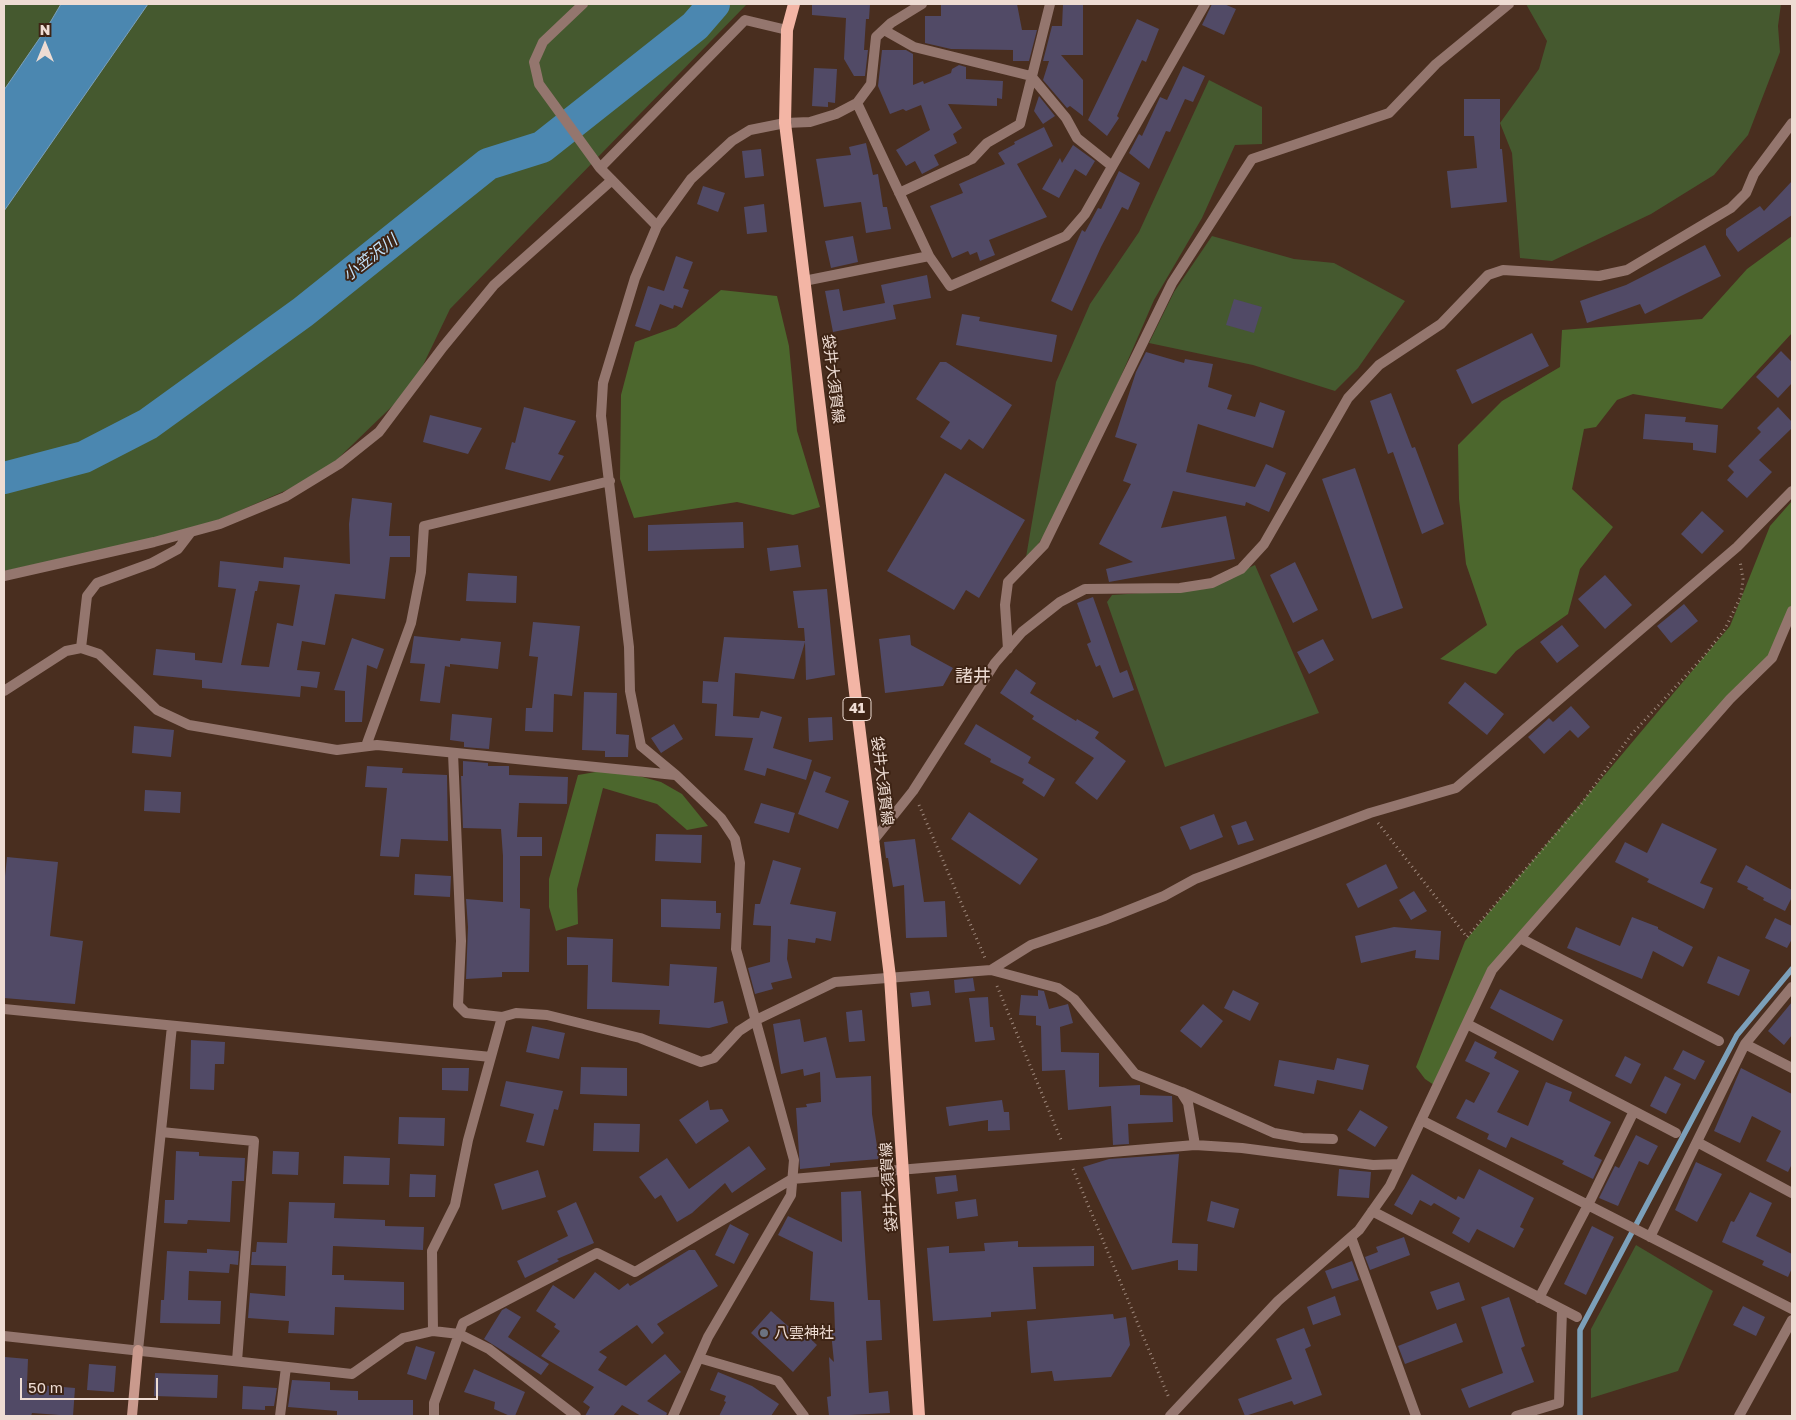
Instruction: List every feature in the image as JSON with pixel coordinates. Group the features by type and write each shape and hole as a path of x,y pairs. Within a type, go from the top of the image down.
{"main road":[{"name":"袋井大須賀線","path":"794,4 787,30 785,123 890,977 919,1416"}],"street":[{"path":"583,4 543,42 534,62 539,84 550,102 600,168 657,226"},
{"path":"673,1416 708,1337 791,1195 794,1160 736,949 740,863 735,839 720,818 676,775 641,746 630,691 629,647 601,416 603,383 635,278 657,226 690,179 732,141 750,130 785,123 810,122 836,114 857,102 871,84 876,37 922,4"},
{"path":"899,193 972,159 987,143 1020,124 1050,4"},
{"path":"857,102 929,256 950,286 1066,236 1085,214 1204,4"},
{"path":"1008,649 1005,606 1008,582 1044,545 1172,283 1252,159 1389,114 1436,64 1509,4"},
{"path":"600,168 746,20 787,30"},
{"path":"884,30 914,47 1031,76 1066,118 1077,138 1112,166"},
{"path":"874,841 913,791 995,664 1022,632 1060,602 1085,589 1180,588 1212,583 1241,568 1264,544 1348,398 1380,365 1441,324 1488,275 1503,270 1599,276 1627,270 1731,208 1746,192 1754,174 1792,123"},
{"path":"4,576 220,524 285,496 338,464 379,432 443,347 494,285 612,180"},
{"path":"804,281 929,256"},
{"path":"366,746 411,623 421,572 424,526 610,481"},
{"path":"991,970 1031,945 1104,920 1164,896 1195,879 1370,813 1456,788 1737,547 1792,491"},
{"path":"81,648 86,596 97,583 152,563 178,549 191,532"},
{"path":"1172,1415 1278,1301 1351,1237 1372,1211 1390,1186 1492,970 1723,707 1772,658 1792,611"},
{"path":"4,691 66,651 81,648 99,654 157,710 189,725 336,750 377,745 676,775"},
{"path":"453,753 462,942 458,1005 466,1013 502,1017 516,1013 547,1015 640,1038 701,1062 714,1058 739,1031 756,1020 835,982 991,970 1058,988 1074,998 1135,1074 1274,1132 1302,1138 1333,1139"},
{"path":"1520,938 1719,1041"},
{"path":"1650,1237 1745,1044 1792,987"},
{"path":"4,1009 491,1057"},
{"path":"433,1331 432,1251 455,1206 468,1140 502,1017"},
{"path":"1467,1024 1676,1133"},
{"path":"132,1416 172,1026"},
{"path":"1745,1044 1792,1068"},
{"path":"1181,1092 1188,1103 1195,1145"},
{"path":"1539,1298 1588,1205 1634,1111"},
{"path":"1421,1120 1792,1309"},
{"path":"161,1132 254,1141 237,1361"},
{"path":"1697,1142 1792,1194"},
{"path":"434,1416 434,1403 463,1323 597,1253 635,1272 792,1179 904,1168 1195,1145 1242,1148 1373,1166 1400,1164"},
{"path":"1372,1211 1577,1317"},
{"path":"1351,1237 1416,1416"},
{"path":"1516,1416 1559,1403 1562,1310"},
{"path":"1739,1416 1792,1320"},
{"path":"4,1336 352,1374 403,1338 433,1331 459,1334 489,1349 576,1416"},
{"path":"699,1358 778,1381 804,1416"},
{"path":"280,1416 286,1367"}],"path":[{"path":"1370,813 1467,937 1579,807 1631,736 1704,656 1725,629 1741,596 1743,579 1737,547"},
{"path":"913,791 991,970 1172,1415"}],"green space":[{"path":"4,4 747,4 450,309 413,386 321,475 191,532 4,571"},
{"path":"1526,4 1781,4 1778,26 1780,52 1748,135 1714,175 1651,214 1552,261 1520,258 1512,153 1500,123 1539,69 1547,41"},
{"path":"1209,80 1262,107 1262,144 1235,145 1202,218 1154,300 1065,505 1025,563 1056,382 1090,304 1139,232"},
{"path":"1212,236 1294,259 1334,263 1405,301 1358,368 1335,391 1253,365 1149,343 1174,292"},
{"path":"1792,236 1792,333 1722,409 1633,394 1617,400 1596,427 1584,429 1572,489 1613,527 1580,569 1568,614 1516,651 1496,674 1440,659 1487,625 1466,564 1459,499 1458,445 1502,401 1560,367 1562,330 1702,319 1747,269"},
{"path":"721,290 777,296 789,346 797,431 820,507 793,515 737,502 634,518 620,479 621,395 635,342 676,327"},
{"path":"1792,501 1792,605 1765,664 1492,970 1437,1087 1425,1079 1416,1067 1465,941 1730,626 1770,526"},
{"path":"1255,565 1319,713 1165,767 1107,602 1112,595 1202,589"},
{"path":"613,769 661,782 682,794 708,826 687,830 657,804 603,788 577,889 578,924 556,931 549,907 549,879 578,775"},
{"path":"1636,1245 1713,1291 1678,1371 1591,1398 1591,1329"}],"water":[{"path":"61,4 148,4 4,211 4,90"}],"building":[{"path":"812,4 870,4 869,19 866,19 864,50 868,50 865,76 854,76 844,59 846,18 812,15"},
{"path":"1017,4 1022,30 1037,30 1029,61 1013,61 1013,50 951,49 925,43 925,16 941,16 941,5"},
{"path":"1063,4 1083,4 1083,55 1061,55 1083,80 1083,116 1070,106 1067,108 1043,80 1049,61 1043,61 1052,26 1062,26"},
{"path":"1212,4 1224,4 1236,9 1224,35 1202,25"},
{"path":"1137,19 1159,29 1146,62 1142,60 1117,116 1119,118 1107,136 1088,120"},
{"path":"882,50 906,50 913,54 913,85 923,81 924,84 951,73 952,69 959,65 966,67 966,79 1003,81 1002,99 997,98 997,106 948,104 962,128 953,134 957,143 934,155 939,165 922,174 915,161 906,166 896,150 930,130 921,105 906,111 903,109 890,114 878,86"},
{"path":"1183,66 1205,76 1193,102 1185,99 1170,132 1166,131 1149,169 1129,153 1139,134 1142,136 1160,97 1167,100"},
{"path":"814,68 837,69 835,103 828,102 828,107 812,106"},
{"path":"1039,96 1055,116 1043,124 1034,111"},
{"path":"1464,99 1500,99 1500,149 1502,149 1507,202 1451,208 1447,171 1477,168 1474,136 1464,136"},
{"path":"1044,127 1053,146 1017,164 1047,217 989,240 995,255 980,261 977,252 970,255 968,251 952,258 930,206 963,193 959,184 1005,164 998,153 1015,144 1014,142"},
{"path":"866,143 873,175 878,174 883,207 887,207 891,229 866,233 861,202 824,207 816,159 851,155 849,147"},
{"path":"1073,145 1095,161 1086,176 1075,169 1059,198 1042,189 1060,158 1062,163"},
{"path":"761,149 764,176 745,178 742,151"},
{"path":"1119,171 1140,183 1128,210 1122,207 1101,247 1072,311 1051,301 1082,230 1085,232 1098,208 1101,209"},
{"path":"1792,181 1792,215 1738,252 1726,235 1726,229 1760,206 1764,211"},
{"path":"703,186 725,193 718,212 697,204"},
{"path":"764,204 767,232 747,234 744,207"},
{"path":"853,236 858,262 831,268 825,241"},
{"path":"1705,245 1721,276 1645,314 1640,304 1587,323 1580,301 1626,285"},
{"path":"676,256 693,262 683,288 689,290 682,308 674,305 673,309 660,304 650,331 635,326 648,286 664,291"},
{"path":"927,275 931,298 893,305 896,319 833,332 825,291 839,289 843,311 885,303 881,285"},
{"path":"1234,299 1262,307 1254,333 1226,325"},
{"path":"962,314 980,317 979,321 1057,335 1052,362 956,345"},
{"path":"1532,333 1549,366 1472,404 1456,370"},
{"path":"1781,351 1792,362 1792,383 1778,398 1756,377"},
{"path":"1146,352 1184,363 1185,359 1213,364 1208,387 1232,395 1227,409 1255,417 1260,402 1285,411 1273,448 1198,424 1186,472 1255,487 1266,464 1286,473 1269,512 1246,502 1245,506 1173,491 1161,528 1226,516 1235,559 1109,582 1106,569 1133,562 1099,544 1131,484 1123,481 1137,444 1115,437 1136,372"},
{"path":"940,362 946,362 1012,405 983,449 969,439 961,450 940,437 950,422 916,399"},
{"path":"1391,393 1412,448 1415,447 1444,524 1422,534 1393,452 1388,454 1370,401"},
{"path":"524,407 576,421 558,454 564,456 550,481 505,469 512,442 515,443"},
{"path":"1778,407 1792,422 1792,428 1759,460 1772,472 1747,498 1727,480 1734,472 1728,466 1761,432 1757,428"},
{"path":"1645,414 1686,417 1685,422 1718,425 1716,453 1693,450 1693,443 1643,439"},
{"path":"430,415 482,428 468,454 423,442"},
{"path":"1355,468 1403,608 1372,619 1322,479"},
{"path":"945,473 1025,520 979,598 966,590 954,610 887,571"},
{"path":"352,498 392,503 389,536 410,536 410,557 390,557 385,599 335,594 325,645 302,641 297,670 320,672 317,688 301,686 300,697 202,688 202,680 153,675 156,649 195,653 195,660 222,663 236,589 218,587 220,561 283,568 284,557 350,564 349,524","holes":["259,581 300,585 293,626 277,623 269,667 241,665 255,591 257,591"]},
{"path":"1702,511 1724,531 1702,554 1681,534"},
{"path":"743,522 744,548 648,551 648,525"},
{"path":"798,545 801,567 770,571 767,548"},
{"path":"1295,562 1318,610 1293,623 1270,575"},
{"path":"468,573 517,576 516,603 466,601"},
{"path":"1605,575 1632,605 1605,629 1578,599"},
{"path":"827,589 835,675 806,680 805,642 794,679 735,673 733,716 759,718 761,711 782,717 773,748 812,760 806,780 767,768 765,776 744,770 753,738 715,736 717,704 702,703 703,681 718,682 724,637 805,641 804,628 798,628 793,591"},
{"path":"1093,597 1120,673 1127,670 1134,690 1113,698 1100,665 1096,667 1087,644 1091,642 1077,603"},
{"path":"1684,604 1698,621 1671,643 1657,626"},
{"path":"533,622 580,626 572,696 554,694 553,732 525,731 526,708 532,708 538,657 529,656"},
{"path":"1562,625 1579,646 1557,663 1540,642"},
{"path":"910,635 911,645 953,668 943,686 885,693 879,639"},
{"path":"414,636 460,641 461,638 501,642 498,669 450,664 450,667 445,666 440,703 420,701 425,664 410,663"},
{"path":"352,638 384,649 377,669 367,665 362,722 345,722 345,691 334,690"},
{"path":"1323,639 1334,660 1309,674 1297,652"},
{"path":"1016,669 1036,683 1030,693 1076,721 1077,719 1099,732 1095,738 1126,761 1097,800 1075,783 1094,758 1032,719 1034,716 1000,693"},
{"path":"1465,682 1504,714 1487,735 1448,703"},
{"path":"584,692 617,693 616,734 629,735 628,757 605,757 605,751 582,750"},
{"path":"1571,706 1590,727 1578,738 1570,730 1544,754 1528,737 1549,718 1553,722"},
{"path":"452,714 492,718 489,749 464,747 464,742 450,740"},
{"path":"832,717 833,740 809,742 808,718"},
{"path":"674,724 683,739 661,753 651,738"},
{"path":"976,724 1031,757 1028,763 1055,779 1044,797 1022,783 1024,779 990,762 991,759 964,744"},
{"path":"134,726 174,730 171,757 132,753"},
{"path":"463,761 488,763 488,766 509,766 509,775 568,777 567,804 519,803 517,837 542,837 542,856 520,856 520,908 530,909 529,972 502,972 502,977 466,979 468,927 466,899 503,902 503,856 501,829 463,828 461,776 463,776"},
{"path":"367,766 403,768 402,773 447,775 448,841 401,839 399,857 380,856 387,788 365,787"},
{"path":"814,771 831,777 825,792 849,801 838,829 798,814"},
{"path":"145,790 181,792 180,813 144,811"},
{"path":"761,803 795,813 789,833 754,823"},
{"path":"969,812 1038,859 1020,885 951,839"},
{"path":"1214,814 1223,837 1190,850 1180,827"},
{"path":"1246,821 1254,840 1238,845 1231,826"},
{"path":"1662,823 1717,849 1700,883 1713,888 1704,909 1647,882 1649,879 1615,862 1625,842 1647,853"},
{"path":"656,834 702,835 701,863 655,861"},
{"path":"915,839 924,902 945,901 947,937 906,938 904,885 893,887 884,842"},
{"path":"7,857 58,862 50,936 83,941 75,1004 4,998 4,886"},
{"path":"773,860 801,868 790,904 836,912 831,941 816,938 815,943 788,939 787,959 792,978 771,983 773,989 755,994 748,968 770,962 771,926 753,925 755,904 760,904"},
{"path":"1386,864 1398,888 1358,908 1346,884"},
{"path":"1746,865 1792,890 1792,897 1785,911 1763,900 1764,898 1737,882"},
{"path":"415,874 451,876 450,897 414,895"},
{"path":"1414,891 1427,911 1411,920 1399,900"},
{"path":"661,899 716,901 716,913 721,913 720,929 661,927"},
{"path":"1632,917 1658,927 1658,929 1693,947 1683,967 1653,951 1642,979 1567,948 1576,927 1620,946"},
{"path":"1775,918 1792,926 1792,939 1787,948 1765,938"},
{"path":"1394,927 1441,931 1439,960 1415,958 1416,950 1361,963 1355,936"},
{"path":"567,937 613,939 612,982 669,986 670,964 717,967 714,1003 723,1001 728,1023 709,1028 659,1024 660,1010 587,1009 588,965 567,965"},
{"path":"1718,956 1750,970 1739,996 1707,983"},
{"path":"973,978 975,991 955,993 954,980"},
{"path":"1500,989 1563,1020 1553,1041 1490,1008"},
{"path":"1038,990 1044,991 1049,1009 1068,1004 1073,1023 1060,1027 1061,1052 1099,1053 1099,1087 1140,1085 1140,1095 1172,1096 1173,1122 1128,1124 1129,1144 1113,1145 1111,1106 1068,1110 1065,1070 1042,1071 1041,1026 1036,1025 1036,1016 1019,1015 1021,995 1038,996"},
{"path":"1233,990 1259,1003 1250,1021 1224,1008"},
{"path":"929,991 931,1005 912,1007 910,993"},
{"path":"988,997 990,1027 993,1027 995,1040 975,1042 969,998"},
{"path":"1792,1002 1792,1035 1784,1045 1768,1031"},
{"path":"1203,1004 1223,1021 1201,1048 1180,1031"},
{"path":"862,1010 865,1041 849,1042 846,1012"},
{"path":"800,1019 804,1042 826,1037 836,1078 871,1076 872,1114 879,1159 830,1163 830,1166 800,1169 796,1108 807,1107 806,1104 821,1102 820,1072 804,1076 803,1069 781,1074 773,1024"},
{"path":"532,1026 565,1033 559,1059 526,1052"},
{"path":"191,1040 225,1042 224,1064 215,1064 214,1090 190,1089"},
{"path":"1475,1041 1497,1052 1494,1058 1519,1071 1497,1112 1528,1126 1546,1082 1572,1092 1569,1101 1611,1122 1594,1156 1602,1160 1593,1179 1562,1164 1564,1161 1511,1137 1506,1148 1487,1139 1489,1134 1456,1118 1466,1099 1474,1103 1490,1073 1465,1061"},
{"path":"1683,1050 1705,1061 1695,1080 1673,1069"},
{"path":"1625,1056 1641,1064 1631,1084 1615,1076"},
{"path":"1337,1058 1369,1065 1363,1090 1317,1080 1314,1094 1274,1086 1279,1060 1334,1070"},
{"path":"581,1067 627,1068 627,1096 580,1094"},
{"path":"442,1068 469,1068 468,1091 442,1090"},
{"path":"1741,1068 1792,1094 1792,1164 1788,1172 1766,1161 1781,1131 1752,1116 1740,1143 1714,1131"},
{"path":"1665,1076 1681,1084 1666,1114 1650,1106"},
{"path":"506,1081 563,1091 558,1110 554,1109 544,1146 526,1142 534,1114 500,1106"},
{"path":"708,1100 710,1110 722,1109 729,1121 696,1144 679,1120"},
{"path":"1002,1100 1004,1112 1009,1112 1010,1130 988,1131 988,1120 949,1126 946,1107"},
{"path":"1360,1110 1388,1127 1375,1147 1347,1130"},
{"path":"399,1117 445,1118 444,1146 398,1144"},
{"path":"594,1123 640,1124 639,1152 593,1151"},
{"path":"1636,1135 1658,1146 1648,1165 1639,1161 1618,1206 1599,1198 1615,1166 1619,1168"},
{"path":"749,1146 766,1169 732,1193 725,1183 692,1213 677,1222 661,1195 655,1199 639,1177 667,1158 689,1189"},
{"path":"176,1151 199,1152 199,1156 245,1158 244,1181 232,1181 230,1222 188,1220 187,1224 164,1223 165,1200 174,1200"},
{"path":"273,1151 299,1152 298,1175 272,1174"},
{"path":"1179,1154 1172,1243 1198,1244 1197,1271 1178,1270 1178,1260 1132,1270 1083,1167 1109,1159"},
{"path":"344,1156 390,1158 389,1185 343,1184"},
{"path":"1696,1162 1722,1174 1697,1222 1675,1210"},
{"path":"1339,1169 1371,1172 1369,1198 1337,1196"},
{"path":"1479,1169 1534,1198 1520,1227 1524,1229 1514,1248 1477,1229 1469,1243 1452,1233 1460,1218 1434,1203 1431,1206 1420,1200 1412,1215 1394,1205 1412,1174 1456,1200 1458,1196 1464,1199"},
{"path":"538,1170 546,1197 502,1210 494,1184"},
{"path":"410,1174 436,1175 435,1197 409,1197"},
{"path":"956,1175 958,1191 937,1194 935,1177"},
{"path":"861,1191 868,1300 880,1300 882,1340 866,1341 869,1393 888,1391 890,1413 829,1416 827,1397 831,1396 829,1357 834,1362 831,1332 835,1331 834,1302 810,1300 813,1252 778,1235 788,1216 842,1242 841,1192"},
{"path":"1750,1192 1772,1203 1756,1236 1792,1254 1792,1268 1788,1277 1762,1265 1764,1261 1722,1242 1731,1221 1734,1222"},
{"path":"976,1199 978,1216 957,1219 955,1202"},
{"path":"1211,1201 1239,1209 1234,1228 1207,1221"},
{"path":"289,1202 335,1203 334,1218 385,1220 385,1226 424,1227 423,1250 333,1246 332,1275 344,1275 344,1280 404,1282 404,1310 335,1307 334,1335 288,1333 289,1321 248,1318 250,1293 285,1296 286,1266 251,1265 252,1252 256,1252 257,1242 287,1243"},
{"path":"576,1202 594,1243 557,1259 559,1261 525,1278 517,1261 568,1236 557,1211"},
{"path":"730,1224 749,1234 734,1264 715,1255"},
{"path":"1592,1226 1614,1237 1586,1295 1564,1284"},
{"path":"1404,1237 1410,1255 1370,1270 1365,1257 1378,1252 1376,1247"},
{"path":"1018,1241 1018,1247 1094,1246 1094,1266 1033,1267 1036,1309 991,1312 991,1317 933,1321 927,1248 949,1246 949,1253 985,1251 984,1243"},
{"path":"207,1249 239,1251 238,1265 230,1264 229,1273 189,1271 188,1300 221,1301 220,1324 160,1323 161,1300 164,1300 167,1251 207,1253"},
{"path":"689,1250 695,1250 718,1286 657,1324 664,1333 652,1344 637,1325 599,1352 607,1357 598,1370 626,1386 665,1354 681,1372 647,1401 667,1413 666,1416 641,1416 622,1405 613,1416 585,1416 590,1407 583,1402 594,1387 541,1356 560,1331 554,1327 556,1324 536,1311 553,1285 574,1299 595,1272 619,1290 628,1283 630,1286"},
{"path":"1352,1261 1359,1280 1332,1289 1325,1271"},
{"path":"1459,1282 1465,1300 1437,1310 1430,1292"},
{"path":"1335,1296 1341,1315 1313,1325 1307,1307"},
{"path":"1509,1297 1525,1346 1521,1348 1534,1382 1469,1408 1461,1389 1503,1373 1481,1307"},
{"path":"1743,1306 1765,1317 1756,1336 1733,1325"},
{"path":"506,1308 521,1317 508,1337 549,1364 541,1375 484,1339 502,1310"},
{"path":"771,1311 797,1334 801,1330 817,1345 793,1372 751,1333"},
{"path":"1113,1314 1114,1319 1126,1317 1130,1345 1111,1377 1054,1381 1052,1371 1031,1373 1027,1321"},
{"path":"1456,1323 1463,1342 1405,1364 1398,1346"},
{"path":"1304,1328 1311,1346 1305,1349 1322,1395 1294,1405 1292,1401 1245,1416 1238,1399 1292,1379 1276,1339"},
{"path":"416,1346 435,1352 426,1380 407,1374"},
{"path":"5,1357 28,1359 27,1384 75,1388 73,1416 32,1413 31,1416 4,1416"},
{"path":"89,1364 116,1366 114,1392 87,1390"},
{"path":"474,1369 525,1392 515,1416 510,1416 494,1409 495,1402 464,1392"},
{"path":"718,1372 752,1386 779,1404 771,1416 719,1416 726,1402 724,1401 726,1396 710,1390"},
{"path":"155,1373 218,1375 217,1398 154,1396"},
{"path":"292,1380 330,1382 330,1390 358,1391 358,1400 413,1400 413,1416 337,1416 337,1411 288,1407"},
{"path":"243,1386 277,1388 274,1406 265,1406 265,1410 242,1409"}],"waterway":[{"name":"小笠沢川","path":"4,478 84,457 148,424 303,312 488,164 542,147 695,26 714,4"},
{"path":"1580,1416 1580,1330 1737,1035 1792,969"}],"place":[{"name":"八雲神社","path":"764,1333"}],"district":[{"name":"諸井","path":"973,676"}]}
